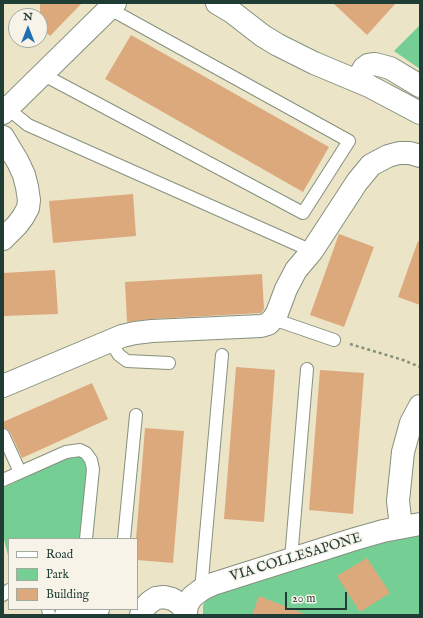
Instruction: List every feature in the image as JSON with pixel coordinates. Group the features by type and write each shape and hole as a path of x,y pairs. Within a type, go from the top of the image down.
{"street":[{"path":"5,110 112,6"},
{"path":"224,6 263,36 278,45 314,63 357,80 420,113"},
{"path":"357,80 366,67 378,65 394,70 420,86"},
{"path":"3,137 24,175 29,200 28,208 23,217 3,239"},
{"path":"3,386 122,336 135,333 261,326 268,324 273,320 290,280 296,270 312,251 357,182 371,165 379,159 399,153 410,153 420,156"},
{"path":"410,525 398,501 403,452 411,423 420,406"},
{"name":"VIA COLLESAPONE","path":"186,614 190,601 201,590 213,584 356,539 410,525"},
{"path":"141,615 147,604 160,598"},
{"path":"138,601 168,598 175,600 182,606 186,614"},
{"path":"80,612 105,615"}],"lane":[{"path":"42,74 303,213 348,141 112,6"},
{"path":"5,110 28,125 312,251"},
{"path":"273,320 334,340"},
{"path":"110,341 119,355 128,361 169,363"},
{"path":"201,590 222,355"},
{"path":"291,559 307,369"},
{"path":"124,538 136,415"},
{"path":"3,435 20,472"},
{"path":"3,480 68,451 80,450 88,454 93,468 86,538"}],"path":[{"path":"334,340 403,360 420,367"}],"green space":[{"path":"420,25 420,69 394,51"},
{"path":"80,456 86,462 87,473 80,538 8,538 8,555 3,536 3,488 67,457"},
{"path":"420,531 420,615 203,615 203,606 207,597 326,556"}],"building":[{"path":"40,3 82,3 50,36 48,34 48,8 40,8"},
{"path":"333,3 396,3 367,35"},
{"path":"131,35 329,147 303,192 105,79"},
{"path":"133,194 136,236 53,243 49,201"},
{"path":"339,234 374,247 344,327 310,315"},
{"path":"418,241 420,242 420,305 398,297"},
{"path":"55,270 58,314 3,316 3,273"},
{"path":"262,274 264,309 261,313 151,319 127,322 125,282"},
{"path":"236,367 275,370 264,522 224,519"},
{"path":"320,370 364,373 353,514 309,510"},
{"path":"92,383 108,419 22,458 10,432 3,428 3,422"},
{"path":"145,428 184,431 173,563 138,560 138,538 136,538"},
{"path":"367,558 390,593 360,612 337,576"},
{"path":"259,596 305,614 252,615"}]}
